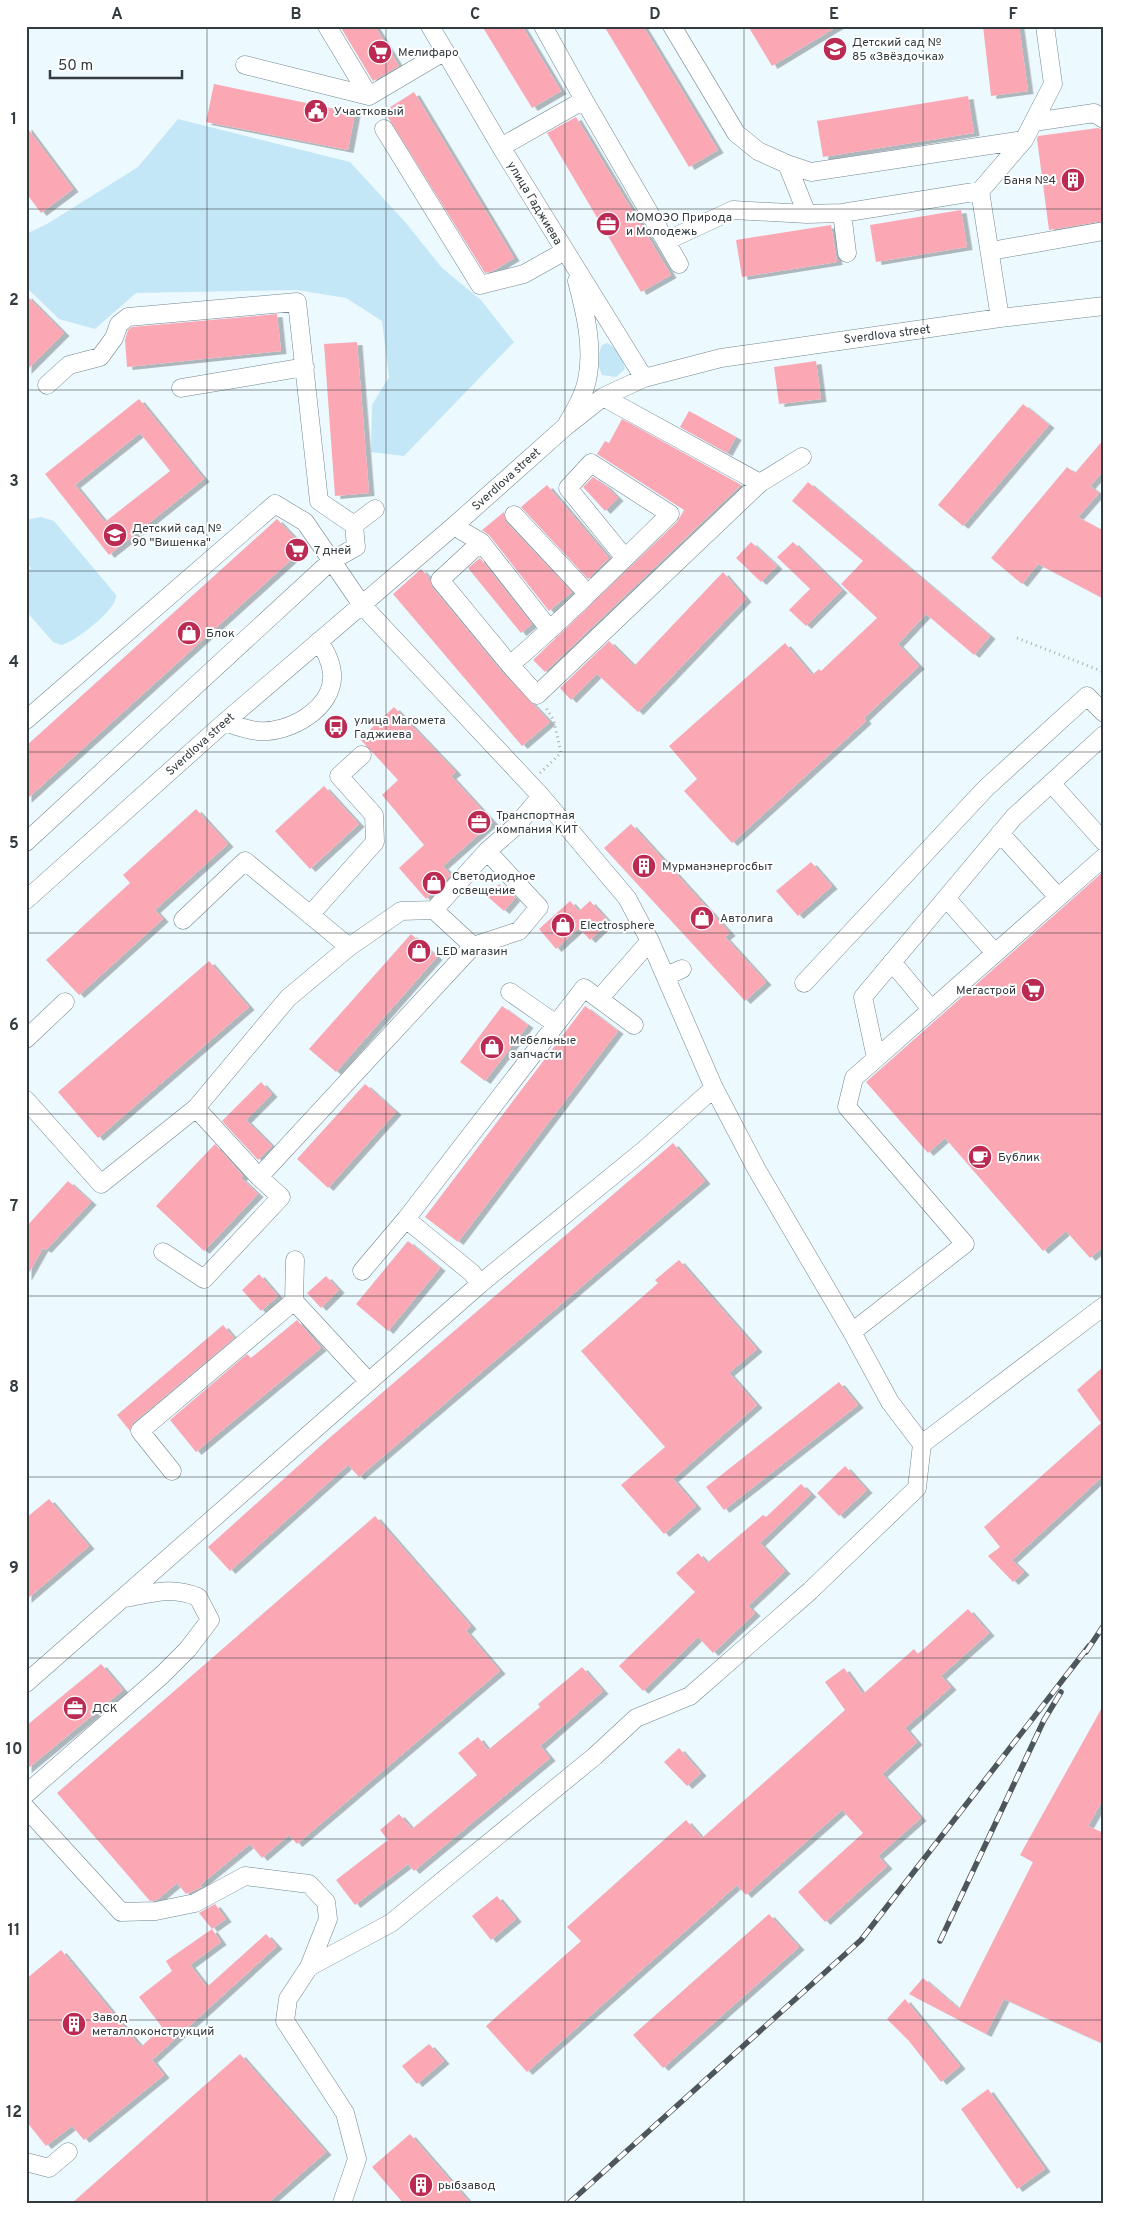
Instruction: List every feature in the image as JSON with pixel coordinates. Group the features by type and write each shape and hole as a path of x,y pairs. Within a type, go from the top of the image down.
{"street":[{"path":"326,26 369,96"},
{"name":"улица Гаджиева","path":"430,26 501,147 644,378"},
{"path":"544,26 584,100 679,264"},
{"path":"672,26 736,133 758,152 811,172 1024,140"},
{"path":"666,241 733,210 807,214 842,213 980,191 1024,140 1053,84 1045,26"},
{"path":"245,65 369,96 445,51"},
{"path":"501,147 584,100"},
{"path":"1034,122 1094,113 1104,120"},
{"path":"384,129 480,286 524,274 569,257 583,306 588,346 588,372 584,390 565,427"},
{"path":"787,164 807,214"},
{"path":"980,191 1000,318"},
{"path":"842,213 846,254"},
{"path":"990,251 1104,231"},
{"path":"26,842 330,561 356,547 354,525 319,500 297,302 128,317 119,324 114,338 100,357 69,365"},
{"name":"Sverdlova street","path":"26,900 225,722 455,525 565,427 603,397 644,378 721,358 1000,318 1104,306"},
{"path":"47,385 69,365 79,349"},
{"path":"181,388 305,367"},
{"path":"603,397 760,483"},
{"path":"481,542 440,580 537,695 760,483 802,457"},
{"path":"510,665 550,630 626,558 670,514 591,463 568,488 626,558"},
{"path":"26,720 276,504 306,522 330,561 362,605 542,796 627,898 650,941 714,1088 757,1170 852,1332 890,1402 922,1444 917,1488 810,1591 690,1696 636,1718 588,1762 390,1923 309,1967"},
{"path":"354,525 375,509"},
{"path":"514,515 588,594"},
{"path":"455,525 462,532 481,542 550,630"},
{"path":"225,722 260,731 277,729 293,726 316,710 328,695 332,674 328,655 320,641"},
{"path":"804,983 986,788 1080,702 1087,696 1104,713"},
{"path":"876,1058 863,997 1014,817 1104,735"},
{"path":"310,915 374,842 374,815 339,776 362,755"},
{"path":"1051,783 1104,842"},
{"path":"434,910 487,851 517,825 542,796"},
{"path":"1000,833 1058,897"},
{"path":"258,1177 473,946 520,930 539,907 487,851"},
{"path":"852,1332 965,1244 846,1107 854,1078 1104,857"},
{"path":"183,920 246,861 350,946"},
{"path":"946,898 994,953"},
{"path":"26,1100 101,1184 196,1108 288,998 350,946 401,911 434,910 473,946"},
{"path":"599,999 650,941"},
{"path":"892,962 931,1009"},
{"path":"666,976 682,969"},
{"path":"362,1271 406,1220 584,988 634,1025"},
{"path":"510,992 556,1024"},
{"path":"26,1039 65,1002"},
{"path":"26,1683 125,1598 480,1284 644,1150 714,1088"},
{"path":"163,1252 204,1279 281,1197 258,1177 196,1108"},
{"path":"406,1220 472,1273 480,1284"},
{"path":"295,1260 294,1301 369,1382"},
{"path":"172,1471 140,1431 294,1301"},
{"path":"922,1444 1104,1306"},
{"path":"26,1794 162,1675 188,1649 210,1620 198,1597 186,1592 173,1589 125,1598"},
{"path":"26,1808 121,1912 156,1910 195,1903 244,1876 309,1884 326,1902 328,1919 309,1967 288,1999 284,2021 346,2113 357,2159 342,2203"},
{"path":"26,2162 49,2168 68,2152"}],"path":[{"path":"1016,638 1104,672"},
{"path":"529,783 561,753 554,721 537,695"}],"shaded area":[{"path":"178,119 350,162 406,223 442,268 481,300 514,342 404,456 371,452 372,405 389,377 382,321 346,298 297,290 136,293 95,329 59,319 26,287 26,234 47,224 138,167"},
{"path":"607,343 617,351 624,365 625,369 616,377 602,375 599,367 598,356 600,349 602,345"},
{"path":"41,517 54,521 116,595 115,601 103,616 85,632 61,645 53,642 26,611 26,572 31,568 26,563 26,520"}],"building":[{"path":"340,26 375,26 399,66 373,81"},
{"path":"482,26 522,26 561,91 532,108"},
{"path":"604,26 643,26 718,150 689,167"},
{"path":"748,26 838,26 772,66"},
{"path":"983,26 1019,26 1028,91 991,96"},
{"path":"214,84 355,113 348,150 206,122"},
{"path":"414,92 514,258 493,271 485,273 384,111"},
{"path":"968,96 974,133 823,157 817,121"},
{"path":"576,117 671,275 641,292 547,133"},
{"path":"26,126 73,189 41,213 26,193"},
{"name":"Баня №4","path":"1098,128 1104,130 1104,221 1049,230 1038,136"},
{"path":"961,210 967,247 876,262 870,225"},
{"path":"831,225 837,262 742,277 736,240"},
{"path":"26,295 64,333 26,371"},
{"path":"277,314 281,351 127,367 125,340 128,330 132,327"},
{"path":"357,342 369,493 335,496 324,344"},
{"path":"816,361 821,399 779,404 774,367"},
{"path":"139,399 204,479 109,555 45,474","holes":["140,433 170,471 105,522 75,485"]},
{"path":"1023,404 1049,425 963,526 938,505"},
{"path":"689,411 736,437 727,453 680,427"},
{"path":"622,419 741,485 545,672 533,660 677,522 684,510 597,454 605,441 609,443"},
{"path":"1104,439 1104,470 1090,486 1099,493 1078,517 1104,531 1104,599 1038,564 1022,584 991,558 1067,467 1075,473"},
{"path":"593,477 618,498 605,511 583,487"},
{"path":"808,482 990,636 974,655 926,614 898,644 919,666 864,718 866,721 732,843 684,791 697,779 669,746 785,643 812,675 819,669 821,671 877,618 841,584 863,561 792,501"},
{"path":"547,485 609,558 588,579 521,507"},
{"path":"504,512 506,522 572,592 549,611 489,535 482,530"},
{"path":"277,519 304,548 26,800 26,746"},
{"path":"751,542 777,566 761,582 736,558"},
{"path":"793,542 842,590 806,626 789,610 810,589 777,557"},
{"path":"480,558 532,624 521,633 468,568"},
{"path":"421,569 430,579 432,587 502,672 550,722 522,746 393,594"},
{"path":"723,572 746,599 638,712 597,674 571,700 560,688 609,641 634,666"},
{"path":"394,707 456,772 451,776 493,822 443,866 451,875 426,899 399,868 424,845 382,795 398,780 360,739"},
{"path":"324,786 359,824 310,869 275,831"},
{"path":"196,809 228,844 155,910 163,919 79,995 46,960 130,883 123,875"},
{"path":"631,824 730,933 725,937 766,982 745,1001 604,848"},
{"path":"811,862 832,886 798,916 776,891"},
{"name":"Мегастрой","path":"1104,871 1104,1246 1090,1258 1066,1231 1043,1251 945,1138 928,1153 866,1082"},
{"path":"499,884 515,898 504,911 488,897"},
{"path":"570,901 579,911 590,901 609,922 590,940 579,928 556,949 539,929"},
{"path":"411,934 437,957 336,1072 309,1049"},
{"path":"209,961 249,1007 98,1138 58,1092"},
{"path":"502,1006 528,1025 485,1081 460,1062"},
{"path":"585,1006 618,1031 458,1242 425,1217"},
{"path":"261,1082 272,1094 246,1120 272,1146 258,1160 222,1121"},
{"path":"365,1084 396,1112 328,1188 297,1159"},
{"path":"673,1143 705,1181 359,1477 348,1465 230,1571 208,1547 327,1440"},
{"path":"215,1144 243,1176 241,1178 258,1194 204,1251 156,1206"},
{"path":"68,1181 91,1202 46,1250 43,1248 26,1278 26,1227"},
{"path":"408,1241 440,1268 388,1331 356,1304"},
{"path":"679,1260 757,1349 729,1373 757,1405 673,1479 696,1506 664,1534 621,1485 665,1447 581,1351 658,1283 655,1280"},
{"path":"259,1274 278,1296 261,1311 242,1290"},
{"path":"326,1276 339,1290 321,1308 307,1293"},
{"path":"297,1320 321,1348 196,1452 170,1420 247,1354 251,1358"},
{"path":"223,1325 234,1338 133,1423 130,1431 117,1415"},
{"path":"1104,1366 1104,1475 1012,1560 1024,1572 1013,1582 988,1556 1000,1547 984,1527 1101,1423 1077,1390"},
{"path":"839,1382 858,1405 724,1510 706,1487"},
{"path":"845,1466 867,1490 839,1516 817,1493"},
{"path":"801,1484 811,1494 760,1543 785,1571 748,1606 755,1613 713,1653 698,1637 643,1691 619,1666 695,1592 676,1573 698,1553 707,1563 763,1515 766,1517"},
{"path":"49,1499 89,1546 26,1600 26,1518"},
{"path":"375,1516 471,1626 466,1631 500,1671 297,1844 289,1835 262,1858 250,1844 200,1885 202,1887 186,1894 177,1883 157,1900 150,1901 57,1793"},
{"path":"968,1609 989,1633 941,1676 951,1687 905,1728 917,1742 882,1774 921,1818 878,1856 887,1866 825,1922 798,1892 863,1833 842,1810 746,1895 737,1885 527,2072 486,2026 581,1941 567,1927 686,1820 702,1838 845,1710 825,1682 844,1668 863,1694 914,1649 918,1654"},
{"name":"ДСК","path":"101,1664 123,1690 26,1770 26,1726"},
{"path":"582,1667 603,1691 540,1746 550,1758 414,1871 408,1864 355,1905 336,1880 388,1840 380,1830 399,1814 412,1829 477,1775 458,1753 478,1737 488,1750 540,1707 538,1704"},
{"path":"1104,1704 1104,1798 1088,1826 1104,1833 1104,2044 1004,1999 986,2034 909,1994 923,1978 959,2009 1033,1862 1020,1855"},
{"path":"679,1748 701,1773 687,1786 664,1762"},
{"path":"497,1896 516,1919 491,1940 472,1916"},
{"path":"215,1904 226,1919 212,1929 199,1913"},
{"path":"769,1914 799,1947 663,2068 633,2035"},
{"name":"Завод металлоконструкций","path":"212,1929 221,1942 190,1965 207,1987 266,1934 277,1946 152,2060 164,2075 84,2140 72,2126 46,2146 26,2121 26,1979 61,1950 141,2047 162,2027 139,1997 172,1971 166,1961"},
{"path":"905,1999 960,2066 941,2082 909,2041 887,2019"},
{"path":"429,2044 444,2061 417,2084 402,2066"},
{"path":"240,2054 326,2152 268,2203 72,2203"},
{"path":"988,2089 1045,2169 1017,2189 961,2109"},
{"name":"рыбзавод","path":"410,2134 470,2203 403,2203 372,2167"}],"railway":[{"path":"1086,1652 1104,1625"},
{"path":"569,2203 861,1940 1089,1646"},
{"path":"940,1941 1044,1720 1061,1692"}],"place":[{"name":"Детский сад № 85 «Звёздочка»","path":"835,49"},
{"name":"Мелифаро","path":"380,52"},
{"name":"Участковый","path":"316,111"},
{"name":"Баня №4","path":"1073,180"},
{"name":"МОМОЭО Природа и Молодежь","path":"608,224"},
{"name":"Детский сад № 90 \"Вишенка\"","path":"115,535"},
{"name":"7 дней","path":"297,550"},
{"name":"Блок","path":"189,633"},
{"name":"улица Магомета Гаджиева","path":"336,727"},
{"name":"Транспортная компания КИТ","path":"479,822"},
{"name":"Мурманэнергосбыт","path":"644,866"},
{"name":"Светодиодное освещение","path":"434,883"},
{"name":"Автолига","path":"702,918"},
{"name":"Electrosphere","path":"563,925"},
{"name":"LED магазин","path":"419,951"},
{"name":"Мегастрой","path":"1033,990"},
{"name":"Мебельные запчасти","path":"492,1047"},
{"name":"Бублик","path":"980,1157"},
{"name":"ДСК","path":"75,1708"},
{"name":"Завод металлоконструкций","path":"74,2024"},
{"name":"рыбзавод","path":"421,2185"}]}
